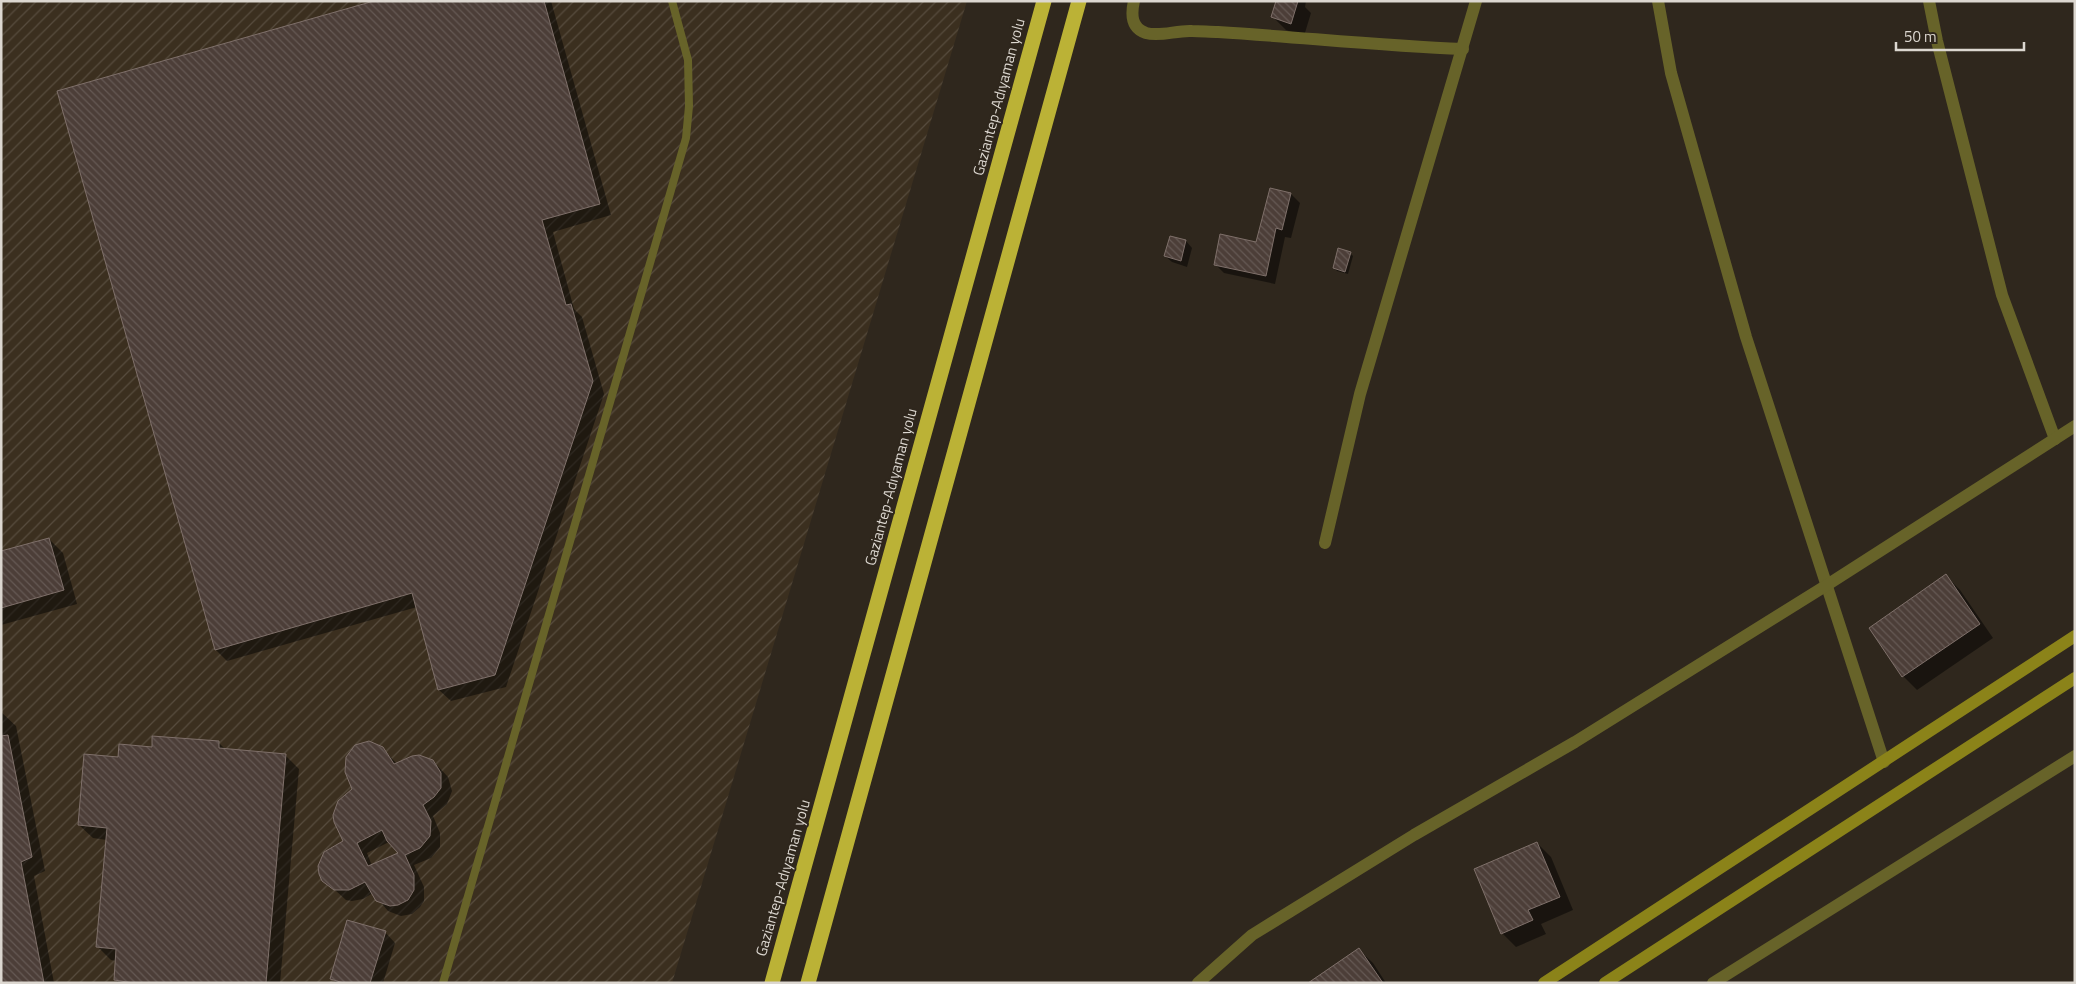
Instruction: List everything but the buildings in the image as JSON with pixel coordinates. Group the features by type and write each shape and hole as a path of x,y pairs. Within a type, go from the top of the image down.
{"highway":[{"name":"Gaziantep-Adıyaman yolu","path":"772,983 1044,1"},
{"path":"808,983 1078,1"}],"street":[{"path":"1134,1 1133,20 1137,28 1154,34 1191,30 1400,47 1463,49"},
{"path":"1325,543 1360,394 1476,1"},
{"path":"1658,1 1671,73 1746,337 1884,762"},
{"path":"1930,1 1937,41 2002,295 2055,439"},
{"path":"1198,983 1252,935 1414,835 1575,742 1827,585 2075,426"},
{"path":"1544,983 2075,636"},
{"path":"1605,983 2075,678"},
{"path":"1713,983 2075,756"}],"lane":[{"path":"443,983 686,138 689,106 688,60 672,1"}],"shaded area":[{"path":"1,1 967,1 672,983 1,983"}]}
